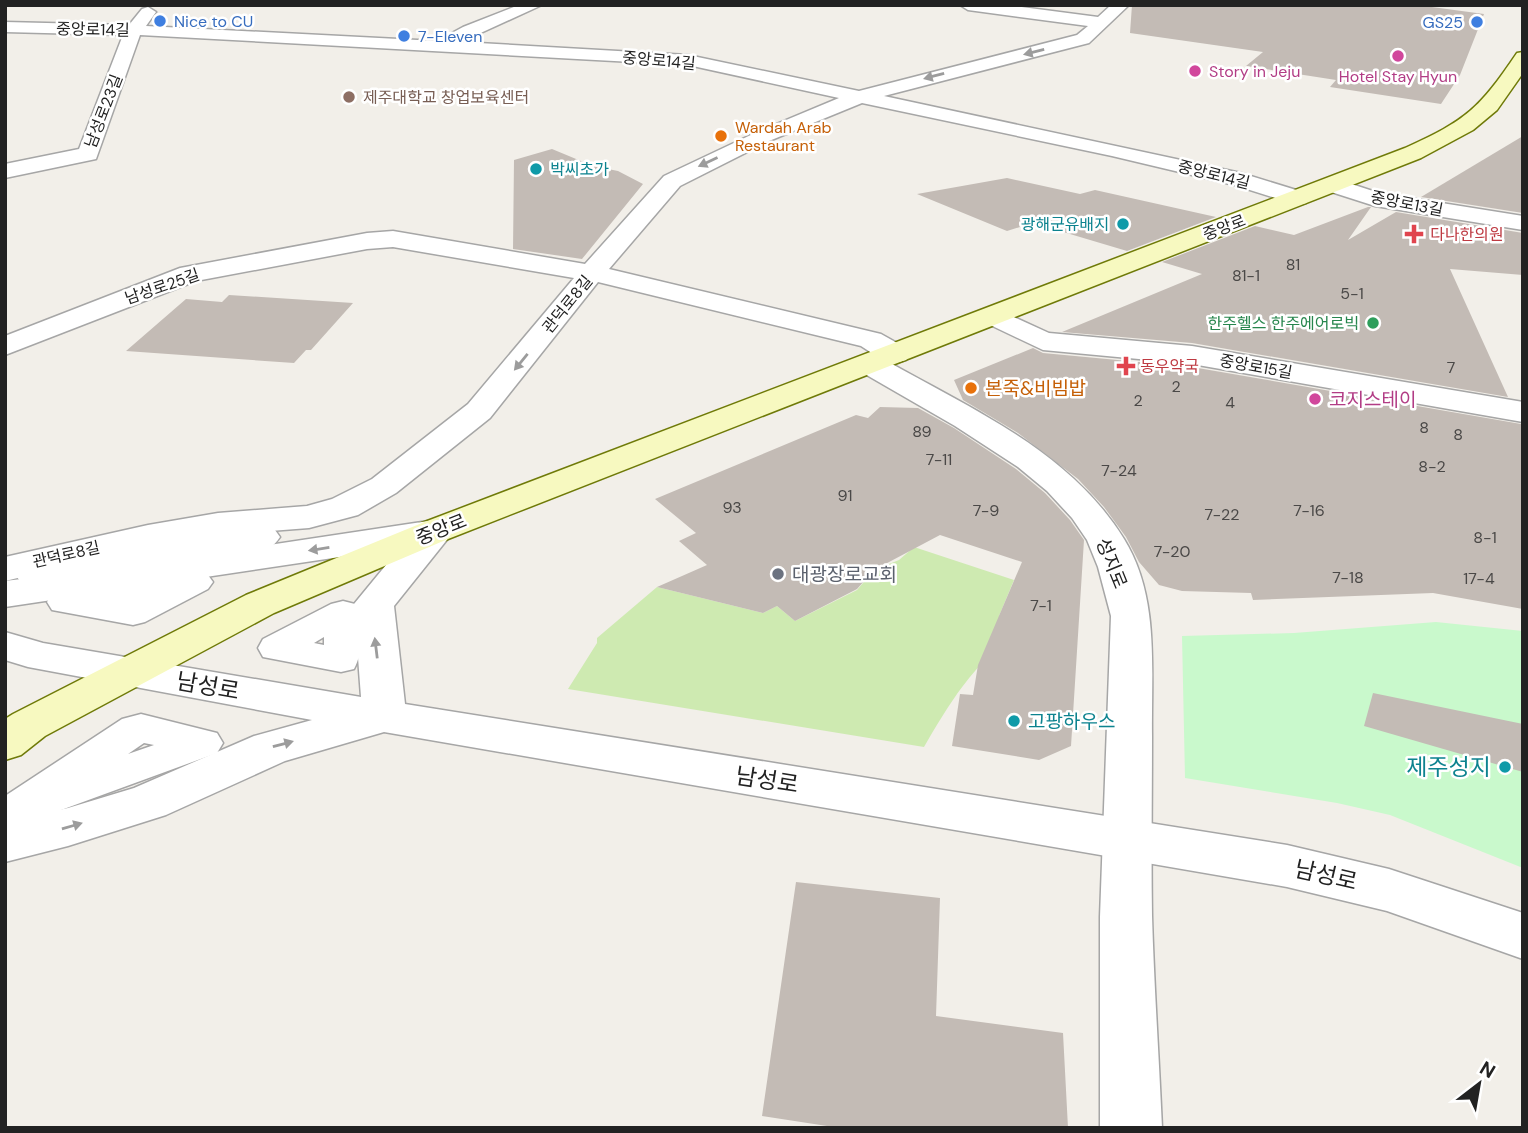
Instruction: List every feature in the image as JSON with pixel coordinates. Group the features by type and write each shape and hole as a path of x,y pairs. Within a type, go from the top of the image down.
{"main road":[{"name":"중앙로","path":"5,743 29,725 260,604 435,531 1423,148 1482,117 1502,93 1523,57"}],"street":[{"path":"134,30 155,5"},
{"path":"442,46 469,31 534,5"},
{"path":"968,5 1103,23"},
{"name":"관덕로8길","path":"15,580 148,536 218,524 309,517 345,507 384,486 479,411 659,193 672,181 702,164 803,118 861,96 1083,39 1121,5"},
{"name":"중앙로14길","path":"5,27 134,30 688,60 1241,180 1298,198"},
{"name":"남성로23길","path":"5,171 88,154 134,30"},
{"name":"중앙로13길","path":"1333,185 1375,199 1523,223"},
{"name":"남성로25길","path":"5,346 189,274 367,241 404,240 593,273"},
{"path":"593,273 871,340 882,359"},
{"name":"중앙로15길","path":"994,316 1043,341 1192,355 1523,412"},
{"name":"성지로","path":"882,359 1047,474 1082,506 1107,542 1131,616 1126,939 1131,1128"},
{"path":"15,580 137,577 435,531"},
{"path":"5,842 68,828 149,802 270,748 385,716 376,648 374,604 435,531"},
{"path":"244,536 264,537 250,546 15,580 36,573 163,549 244,536"},
{"name":"남성로","path":"5,646 43,657 385,716 1329,874 1416,898 1523,936"}],"green space":[{"path":"914,547 1014,580 999,616 1042,626 1022,633 987,658 958,692 924,747 568,689 597,643 597,638 657,587 763,613 777,606 795,621 857,590 874,570 899,560"},
{"name":"제주성지","path":"1436,622 1523,631 1523,868 1390,815 1337,803 1185,778 1182,636 1294,633"}],"building":[{"path":"1132,5 1417,5 1484,14 1460,75 1441,104 1330,87 1336,80 1246,66 1263,52 1130,33"},
{"path":"1523,136 1523,213 1421,197"},
{"path":"552,149 593,166 618,171 643,184 582,259 513,249 514,160"},
{"path":"1007,178 1080,194 1095,190 1216,217 1127,251 1033,223 1007,231 917,194"},
{"path":"1371,207 1348,240 1396,212 1523,233 1523,275 1450,269 1508,397 1192,343 1062,332 1202,274 1162,262 1255,226 1294,235"},
{"path":"229,295 353,303 311,350 306,350 294,363 126,351 186,299 222,302"},
{"path":"1033,348 1043,353 1192,367 1521,424 1523,609 1433,593 1253,600 1251,593 1182,591 1159,585 1139,562 1126,537 1104,507 1078,479 1018,433 963,400 954,380"},
{"path":"880,407 918,408 954,428 1016,469 1045,493 1084,540 1071,746 1039,760 952,746 960,694 973,695 978,665 1022,562 940,535 874,570 857,589 795,621 777,606 763,613 657,587 707,565 679,541 696,533 655,499 856,415 868,418"},
{"path":"1373,693 1523,724 1523,772 1364,726"},
{"path":"796,882 940,898 936,1016 1063,1033 1068,1128 840,1128 762,1116"}],"place":[{"name":"Nice to CU","path":"160,21"},
{"name":"GS25","path":"1477,22"},
{"name":"7-Eleven","path":"404,36"},
{"name":"Hotel Stay Hyun","path":"1398,56"},
{"name":"Story in Jeju","path":"1195,71"},
{"name":"제주대학교 창업보육센터","path":"349,97"},
{"name":"Wardah Arab Restaurant","path":"721,136"},
{"name":"박씨초가","path":"536,169"},
{"name":"광해군유배지","path":"1123,224"},
{"name":"다나한의원","path":"1414,234"},
{"name":"한주헬스 한주에어로빅","path":"1373,323"},
{"name":"동우약국","path":"1126,366"},
{"name":"본죽&비빔밥","path":"971,388"},
{"name":"코지스테이","path":"1315,399"},
{"name":"대광장로교회","path":"778,574"},
{"name":"고팡하우스","path":"1014,721"},
{"name":"제주성지","path":"1505,767"}]}
